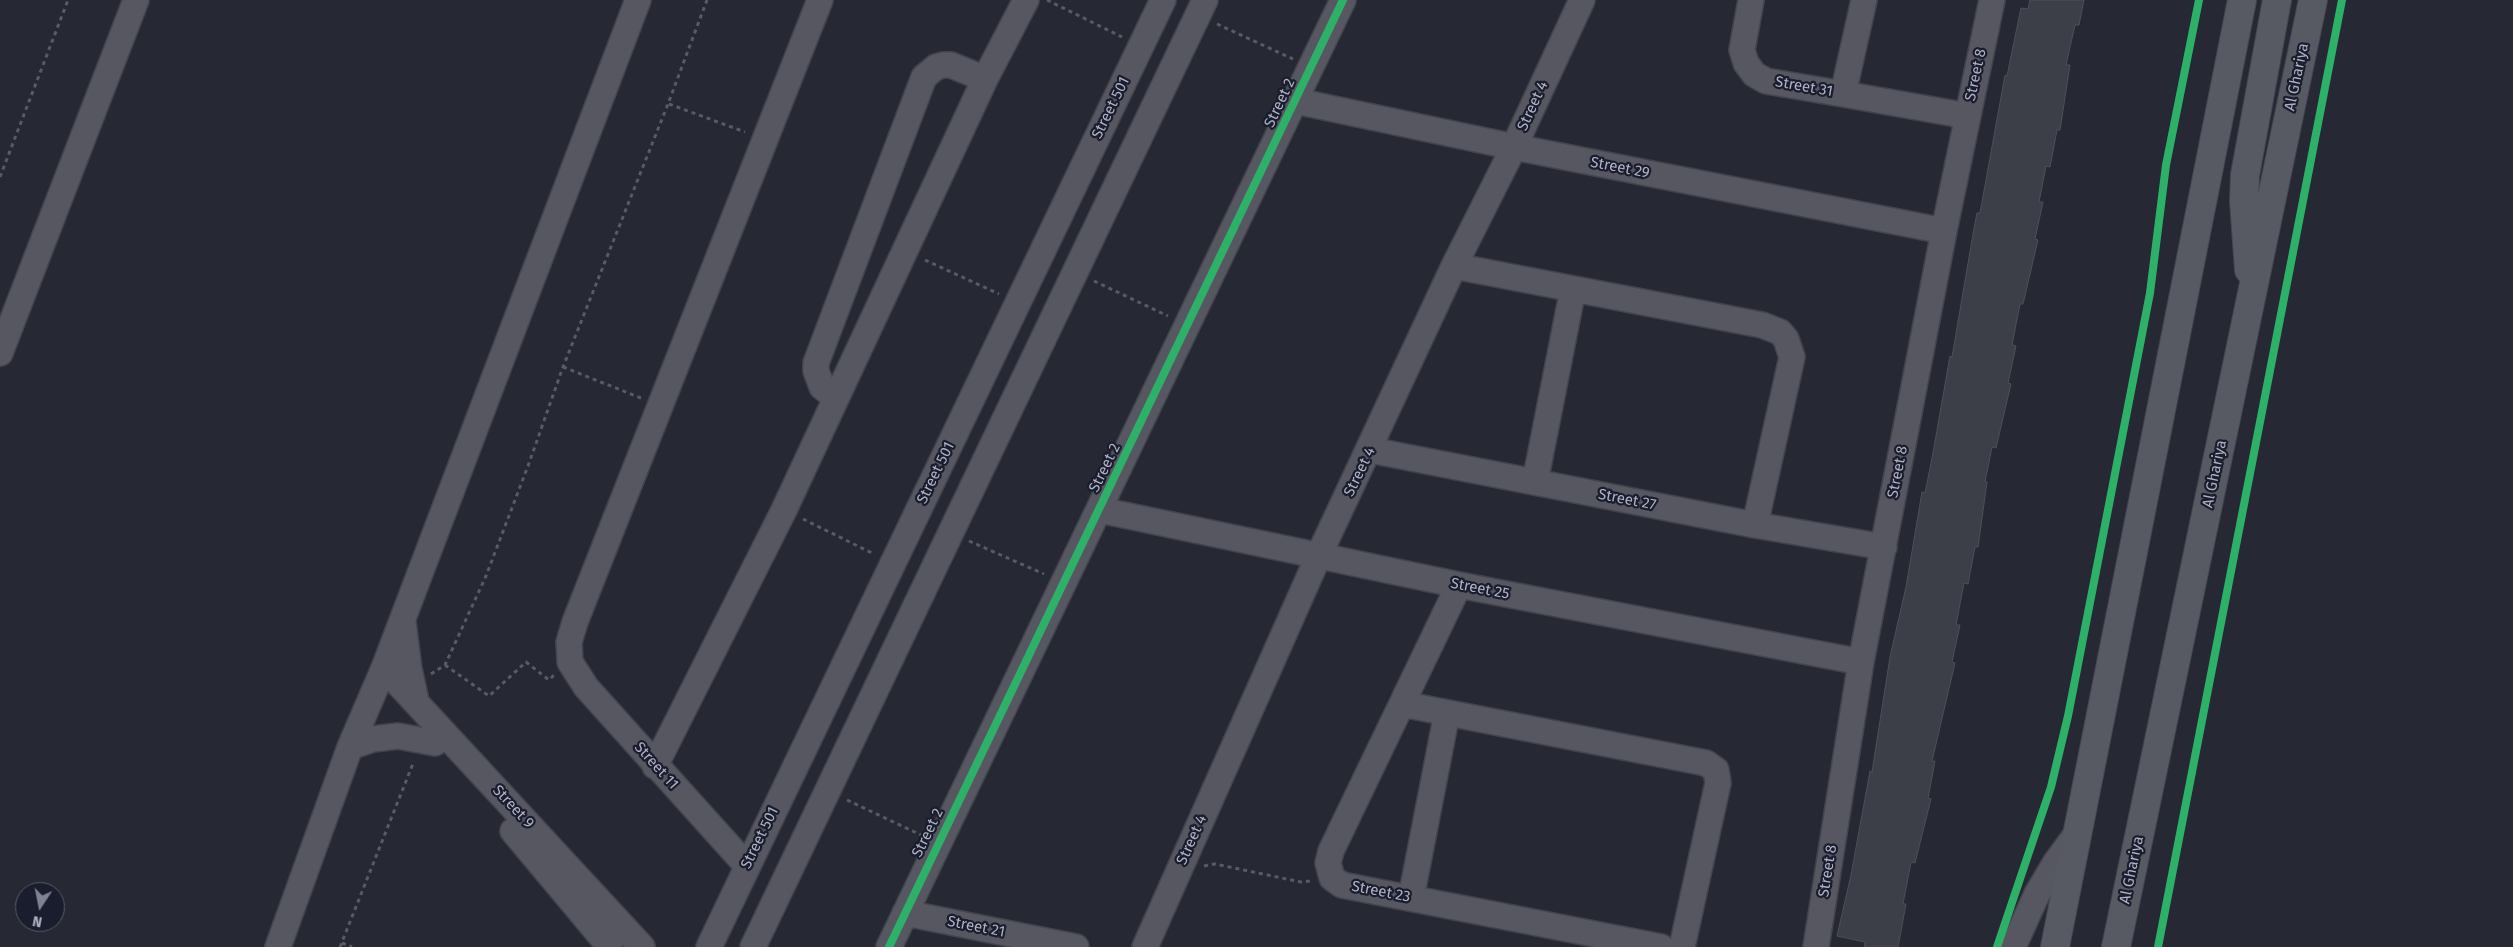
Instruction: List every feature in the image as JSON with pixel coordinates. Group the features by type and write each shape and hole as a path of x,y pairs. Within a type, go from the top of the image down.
{"main road":[{"path":"2055,947 2242,0"},
{"path":"2251,301 2244,216 2245,175 2277,0"},
{"name":"Al Ghariya","path":"2116,947 2313,0"}],"street":[{"path":"0,353 136,0"},
{"path":"278,947 350,747 381,676 638,0"},
{"path":"570,662 571,632 820,0"},
{"path":"655,766 784,510 835,397 985,79 1026,0"},
{"name":"Street 501","path":"709,947 1163,0"},
{"name":"Street 2","path":"889,947 1189,326 1343,0"},
{"name":"Street 4","path":"1145,947 1319,555 1370,450 1454,266 1514,147 1582,0"},
{"name":"Street 31","path":"1751,0 1742,50 1746,63 1754,74 1766,81 1968,116"},
{"name":"Street 31","path":"1843,94 1864,0"},
{"name":"Street 8","path":"1816,947 1861,662 1944,231 1992,0"},
{"path":"753,947 1201,8"},
{"path":"835,397 822,387 816,371 816,363 924,77 929,71 943,65 951,65 985,79"},
{"name":"Street 29","path":"1296,101 1514,147 1944,231"},
{"path":"1454,266 1771,327 1786,339 1791,348 1790,367 1755,525"},
{"path":"1535,482 1572,289"},
{"name":"Street 27","path":"1370,450 1755,525 1884,547"},
{"name":"Street 25","path":"1100,510 1459,585 1861,662"},
{"path":"1328,872 1331,851 1459,585"},
{"path":"403,616 415,695"},
{"name":"Street 11","path":"570,662 586,687 655,766 747,866"},
{"name":"Street 9","path":"381,676 415,695 642,947"},
{"name":"Street 9","path":"381,676 429,741 546,869 610,947"},
{"path":"1402,704 1706,764 1716,770 1718,783 1682,947"},
{"path":"1411,898 1447,713"},
{"path":"350,747 386,737 429,741"},
{"path":"2013,947 2037,894 2056,862 2078,832"},
{"name":"Street 23","path":"1328,872 1332,878 1342,885 1661,947"},
{"name":"Street 21","path":"905,913 1009,940 1076,947"}],"path":[{"path":"0,176 68,0"},
{"path":"415,695 445,665 489,567 563,367 668,104 707,0"},
{"path":"1046,0 1141,46"},
{"path":"1201,8 1312,67"},
{"path":"668,104 764,139"},
{"path":"905,250 1017,303"},
{"path":"1076,272 1189,326"},
{"path":"563,367 660,406"},
{"path":"784,510 892,563"},
{"path":"951,533 1065,583"},
{"path":"445,665 489,696 526,662 549,680 570,662"},
{"path":"352,947 341,945 429,741"},
{"path":"829,791 939,843"},
{"path":"1200,871 1206,864 1215,864 1302,882 1317,880 1328,872"}],"building":[{"path":"2030,0 2084,0 2079,25 2075,25 2066,65 2070,65 2060,130 2057,130 2050,167 2046,166 2039,202 2043,202 2035,239 2038,240 2023,304 2020,304 2012,345 2016,346 2008,383 2011,384 1996,448 1992,447 1985,482 1987,482 1978,547 1975,547 1968,584 1964,583 1956,625 1960,625 1952,662 1955,663 1932,761 1935,761 1928,798 1931,799 1915,863 1911,862 1903,904 1906,904 1898,947 1864,947 1865,942 1837,936 1851,875 1870,771 1872,772 1890,657 1906,587 1922,492 1925,493 1933,453 1950,356 1952,357 1973,234 1977,213 1980,213 2005,75 2007,76 2021,8 2028,9"}],"cycle path":[{"path":"889,947 1343,0"},
{"path":"1997,947 2051,787 2068,716 2150,293 2166,165 2199,0"},
{"path":"2158,947 2342,0"}]}
